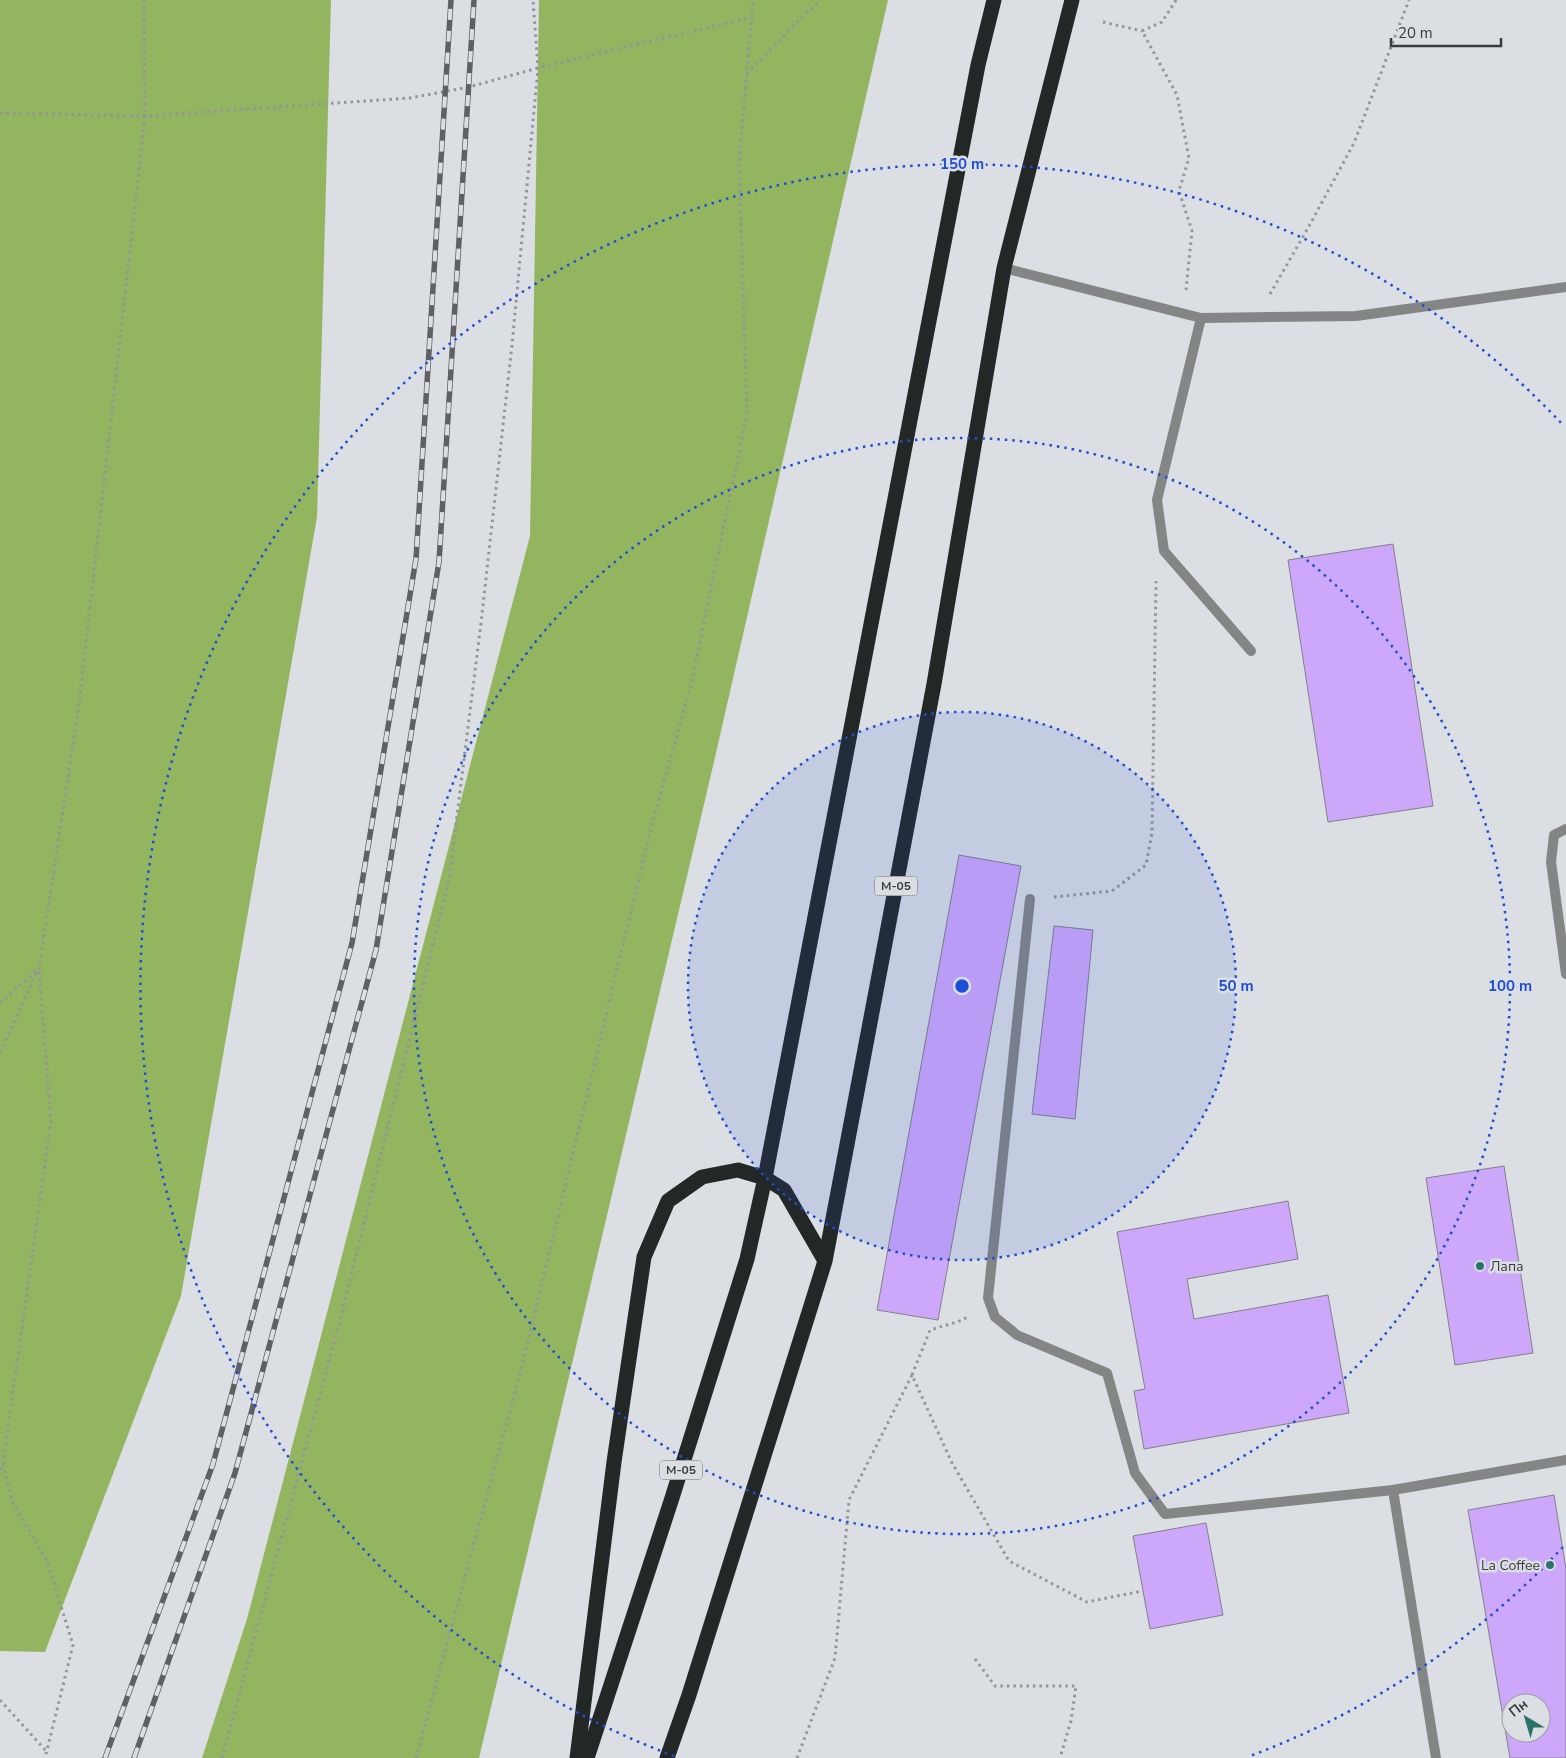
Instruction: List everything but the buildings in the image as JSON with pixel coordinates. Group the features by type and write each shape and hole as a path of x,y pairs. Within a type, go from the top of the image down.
{"highway":[{"name":"М-05","path":"586,1758 672,1498 746,1259 765,1178 972,94 994,0"},
{"name":"М-05","path":"667,1758 690,1695 825,1261 934,684 1004,268 1072,0"},
{"path":"576,1758 614,1462 644,1256 668,1200 702,1177 738,1170 765,1178 784,1190 825,1261"}],"street":[{"path":"1004,268 1201,318 1356,316 1566,287"},
{"path":"1201,318 1157,500 1164,551 1251,651"},
{"path":"1566,829 1554,835 1551,862 1566,974"},
{"path":"1030,899 988,1298 995,1317 1017,1335 1107,1373 1135,1473 1165,1514 1393,1490 1566,1460"},
{"path":"1393,1490 1436,1758"}],"path":[{"path":"0,1470 3,1463 51,1121 39,968 79,705 145,116 144,0"},
{"path":"222,1758 339,1324 448,880 483,603 538,68 533,0"},
{"path":"416,1758 521,1370 650,834 690,684 747,414 739,164 753,0"},
{"path":"747,75 798,21 821,0"},
{"path":"1103,22 1142,31 1162,22 1176,0"},
{"path":"1250,317 1268,296 1308,228 1354,142 1409,0"},
{"path":"0,113 145,116 410,98 469,87 538,68 752,17"},
{"path":"1142,31 1177,95 1188,158 1179,191 1192,231 1182,313"},
{"path":"1030,899 1112,892 1146,865 1152,833 1156,578"},
{"path":"0,1003 39,968"},
{"path":"0,1052 39,968"},
{"path":"797,1758 835,1658 849,1500 912,1375 930,1330 963,1320 988,1298"},
{"path":"912,1375 952,1463 1009,1561 1087,1602 1143,1591"},
{"path":"3,1463 12,1501 47,1561 72,1645 45,1758"},
{"path":"975,1659 995,1686 1076,1686 1071,1721 1060,1758"},
{"path":"0,1700 47,1752"}],"green space":[{"path":"0,0 331,0 317,517 181,1296 45,1652 0,1651"},
{"path":"539,0 888,0 713,766 479,1758 202,1758 247,1619 530,536"}],"railway":[{"path":"105,1758 213,1464 352,943 416,559 451,0"},
{"path":"134,1758 235,1473 376,950 439,562 474,0"}],"place":[{"name":"Лапа","path":"1480,1266"},
{"name":"La Coffee","path":"1550,1565"}]}
